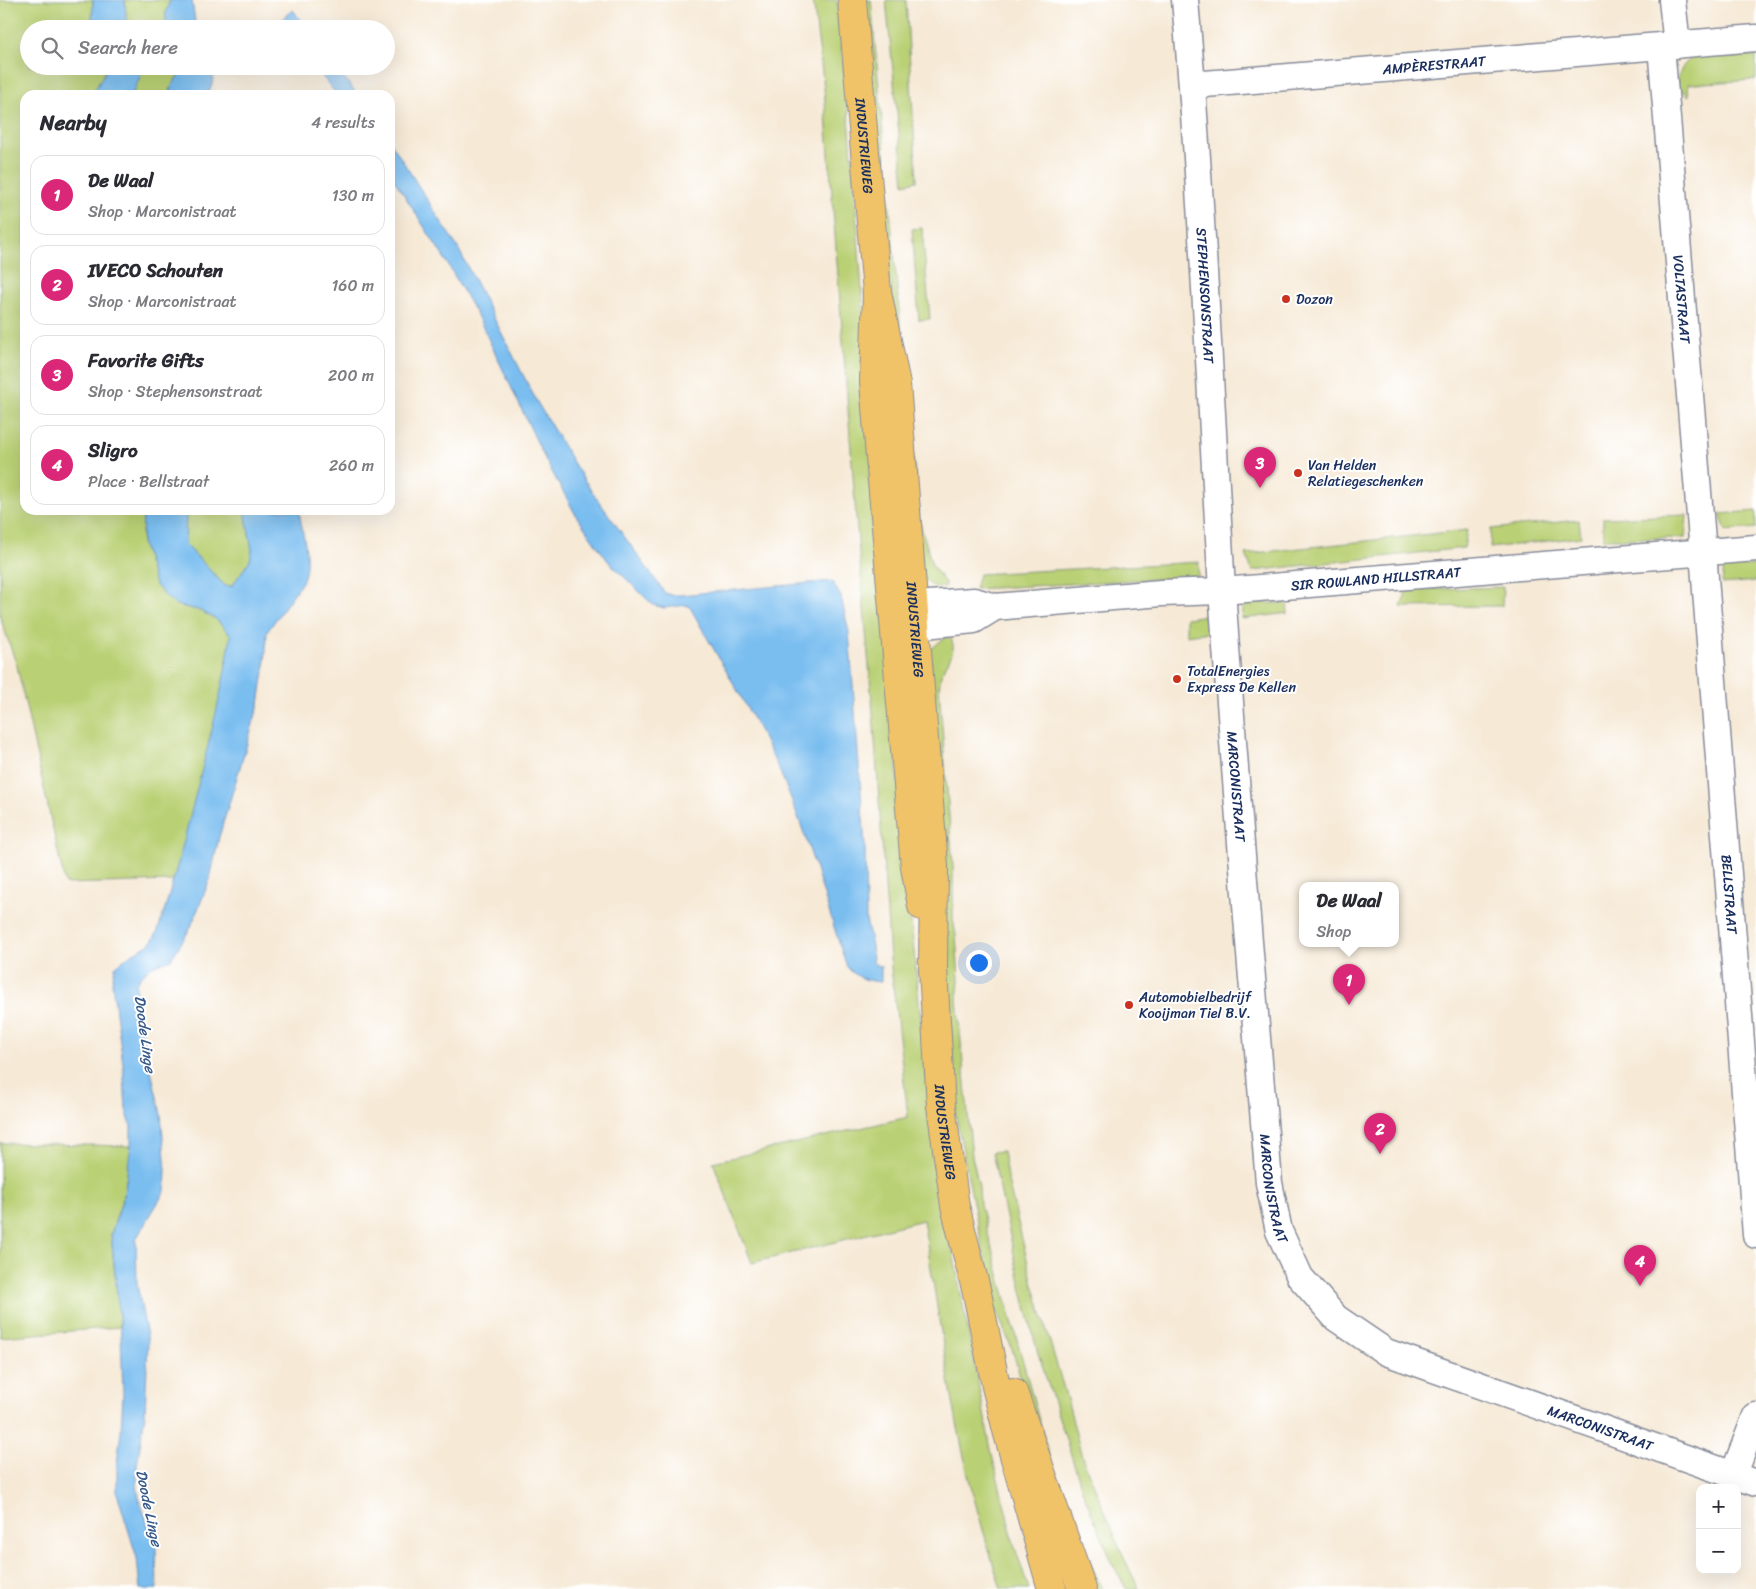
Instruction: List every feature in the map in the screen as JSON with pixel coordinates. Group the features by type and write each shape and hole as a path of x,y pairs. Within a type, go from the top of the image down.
{"main road":[{"name":"INDUSTRIEWEG","path":"852,0 877,292 896,384 907,615 915,867 933,969 942,1106 951,1179 955,1206 977,1293 996,1386 1052,1589"},
{"name":"INDUSTRIEWEG","path":"977,1293 1082,1589"}],"street":[{"name":"STEPHENSONSTRAAT","path":"1186,0 1193,85 1222,591"},
{"path":"1669,45 1672,0"},
{"name":"AMPÈRESTRAAT","path":"1193,85 1756,38"},
{"name":"VOLTASTRAAT","path":"1669,45 1702,552"},
{"name":"SIR ROWLAND HILLSTRAAT","path":"907,615 974,620 995,607 1161,593 1222,591 1756,548"},
{"name":"BELLSTRAAT","path":"1702,552 1756,1235"},
{"name":"MARCONISTRAAT","path":"1222,591 1269,1183 1279,1231 1300,1277 1336,1318 1386,1352 1744,1479"},
{"path":"1744,1479 1756,1416"}],"green space":[{"path":"0,0 93,0 92,20 20,20 20,75 103,75 95,90 20,90 20,515 143,515 142,542 155,584 176,605 198,610 216,619 231,635 213,728 173,881 65,884 17,666 0,617"},
{"path":"125,0 170,0 166,12 166,20 127,20"},
{"path":"813,0 837,0 850,129 902,833 931,1120 951,1242 992,1455 1015,1548 1029,1589 1001,1589 981,1523 956,1418 923,1220 752,1263 713,1162 908,1117 890,958 873,713 856,517 824,88"},
{"path":"859,0 871,0 919,519 932,565 945,583 945,587 931,585 920,574 891,281 889,281"},
{"path":"886,0 906,0 917,181 904,184"},
{"path":"1719,51 1725,58 1756,55 1756,80 1688,84 1689,96 1677,86 1681,69 1685,64 1696,56"},
{"path":"141,75 178,75 171,90 134,90"},
{"path":"922,228 930,319 919,320 912,229"},
{"path":"1756,511 1756,528 1726,531 1720,514"},
{"path":"186,515 246,515 252,550 250,560 232,586 225,586 185,544"},
{"path":"1687,515 1685,538 1603,539 1603,518"},
{"path":"1579,520 1581,537 1490,548 1491,529"},
{"path":"1467,530 1464,548 1252,571 1246,554"},
{"path":"1199,562 1198,577 975,589 979,574"},
{"path":"1756,565 1756,581 1722,584 1724,566"},
{"path":"1503,587 1502,606 1401,607 1407,590"},
{"path":"1244,603 1287,603 1288,613 1242,619"},
{"path":"1208,615 1210,632 1186,635 1186,618"},
{"path":"949,636 952,641 953,651 941,675 939,688 953,867 953,919 959,980 957,1000 972,1156 979,1186 980,1205 1047,1449 1077,1534 1102,1589 1090,1589 1047,1466 1012,1349 995,1307 955,1115 951,1028 946,982 930,650"},
{"path":"0,1143 131,1146 124,1195 111,1234 120,1327 0,1337"},
{"path":"1003,1151 1007,1177 1033,1284 1082,1457 1139,1589 1126,1589 1112,1562 1084,1495 1037,1350 1021,1287 992,1152"}],"water":[{"path":"93,0 125,0 127,20 92,20"},
{"path":"170,0 192,0 195,20 166,20 166,12"},
{"path":"293,10 300,20 281,20"},
{"path":"103,75 141,75 134,90 95,90"},
{"path":"178,75 213,75 210,90 171,90"},
{"path":"321,75 343,75 353,90 333,90"},
{"path":"395,149 458,248 537,402 576,467 665,593 680,595 832,581 841,597 849,632 865,845 866,920 872,946 873,961 876,965 881,966 881,982 863,978 847,967 808,844 780,772 748,710 691,609 687,605 664,608 653,605 608,561 577,517 545,459 480,321 446,261 395,181"},
{"path":"143,515 186,515 185,544 225,586 232,586 250,560 252,550 246,515 300,515 306,556 305,574 302,582 267,632 265,665 259,704 219,837 210,879 190,929 171,959 152,966 141,976 136,984 136,1006 161,1114 166,1170 165,1191 136,1239 137,1284 148,1342 145,1414 137,1465 137,1485 139,1498 156,1548 157,1589 140,1589 137,1558 117,1493 117,1464 123,1394 121,1334 111,1234 124,1195 131,1146 131,1126 126,1109 123,1064 112,983 115,967 130,955 150,944 157,933 180,857 208,745 221,691 231,635 216,619 198,610 176,605 165,596 155,584 142,542"}],"place":[{"name":"Dozon","path":"1286,299"},
{"name":"Van Helden Relatiegeschenken","path":"1298,473"},
{"name":"Favorite Gifts","path":"1260,488"},
{"name":"TotalEnergies Express De Kellen","path":"1177,679"},
{"name":"Automobielbedrijf Kooijman Tiel B.V.","path":"1129,1005"},
{"name":"De Waal","path":"1349,1005"},
{"name":"IVECO Schouten","path":"1380,1154"},
{"name":"Sligro","path":"1640,1286"}],"water label":[{"name":"Doode Linge","path":"145,1034"},
{"name":"Doode Linge","path":"149,1508"}]}
